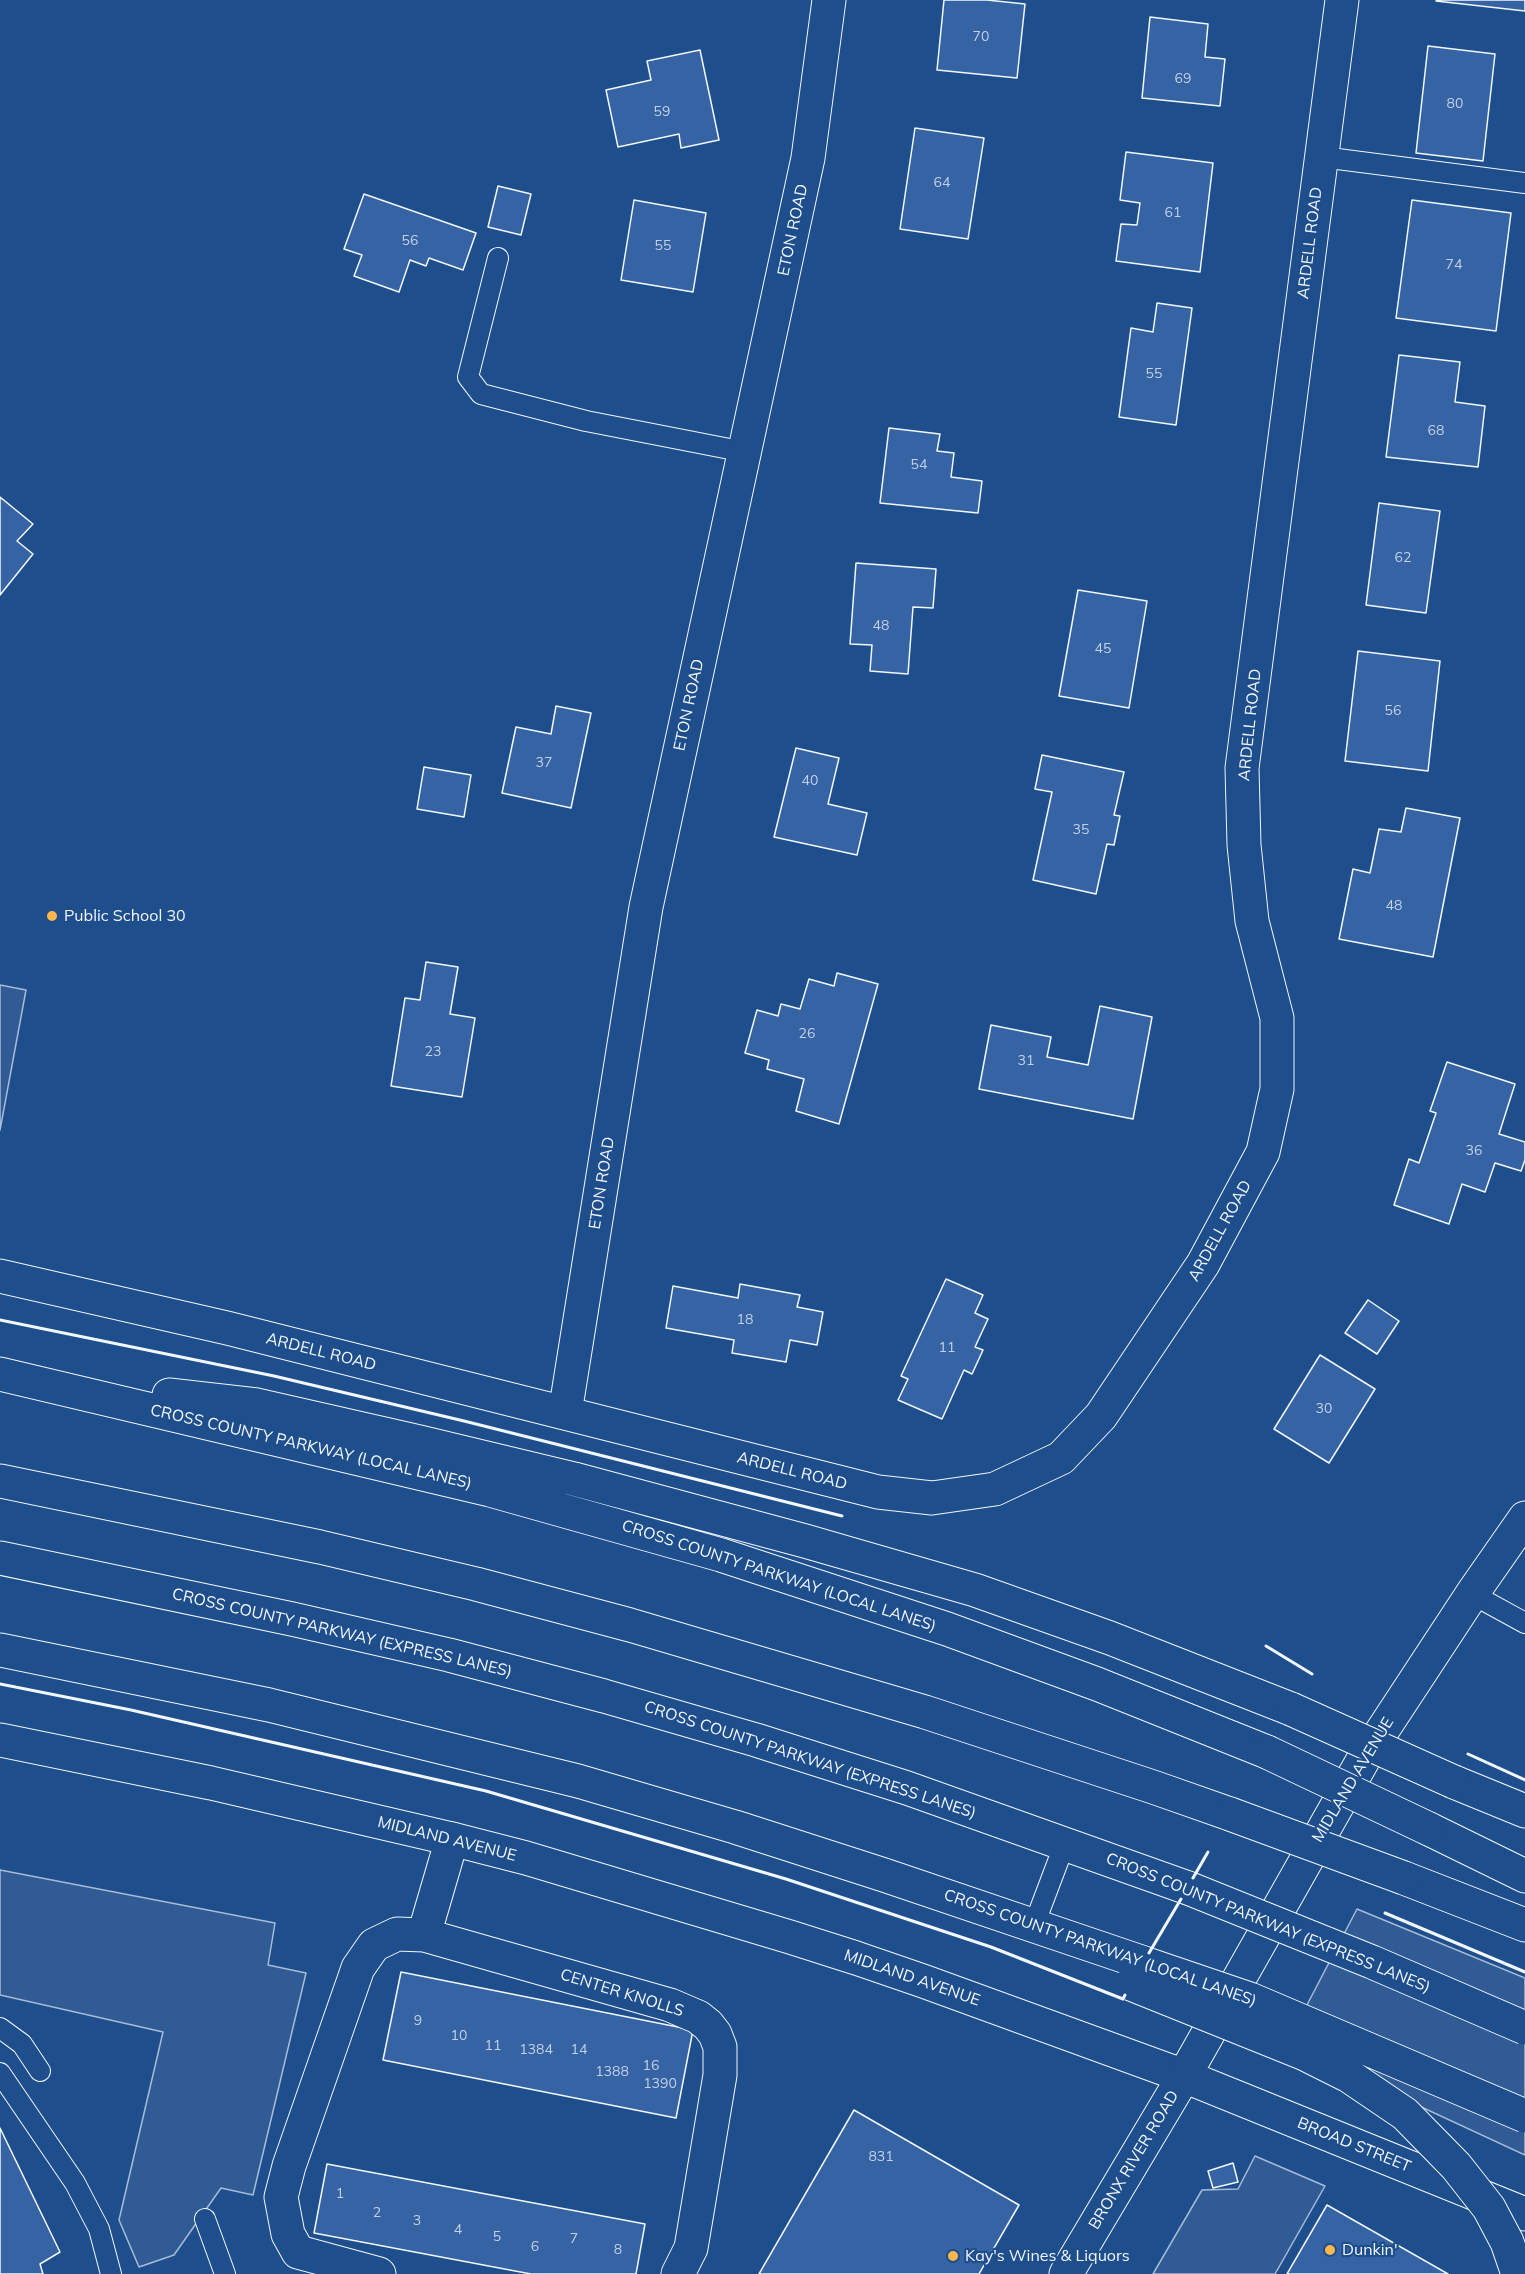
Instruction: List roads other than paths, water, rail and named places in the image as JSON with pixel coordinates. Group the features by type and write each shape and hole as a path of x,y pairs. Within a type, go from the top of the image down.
{"main road":[{"name":"ETON ROAD","path":"565,1413 646,907 808,158 829,0"},
{"name":"ARDELL ROAD","path":"0,1276 227,1328 878,1492 932,1497 995,1489 1060,1458 1101,1416 1203,1264 1263,1152 1277,1089 1277,1018 1252,921 1244,845 1242,768 1342,0"},
{"path":"13,1377 256,1405 574,1479 805,1541 975,1590 1110,1638 1291,1709 1525,1811"},
{"name":"CROSS COUNTY PARKWAY (LOCAL LANES)","path":"13,1377 490,1490 721,1555 957,1633 1097,1684 1267,1752 1525,1876"},
{"path":"0,1481 332,1549 608,1619 925,1712 1120,1776 1404,1878 1525,1925"},
{"name":"MIDLAND AVENUE","path":"0,1740 211,1783 452,1839 560,1868 790,1937 934,1985 1184,2076 1363,1760 1525,1518"},
{"name":"CROSS COUNTY PARKWAY (EXPRESS LANES)","path":"0,1558 292,1618 604,1696 756,1740 907,1788 1188,1888 1372,1962 1525,2028"},
{"name":"CROSS COUNTY PARKWAY (LOCAL LANES)","path":"0,1650 269,1705 578,1781 735,1827 1034,1925 1137,1974 1250,1999 1525,2116"},
{"path":"424,1935 452,1839"},
{"path":"957,1899 1032,1945 1137,1974 1305,2054 1348,2076 1405,2114 1456,2166 1489,2208 1507,2242 1518,2274"},
{"name":"CENTER KNOLLS","path":"379,2274 298,2252 288,2234 281,2198 289,2166 358,1968 374,1945 397,1934 424,1935 670,2005 698,2017 716,2034 720,2047 720,2075 691,2248 678,2274"},
{"name":"BROAD STREET","path":"1184,2076 1525,2214"},
{"name":"BRONX RIVER ROAD","path":"1066,2274 1184,2076"}],"lane":[{"path":"1322,157 1525,183"},
{"path":"498,258 468,377 481,394 586,421 745,452"},
{"path":"1472,1594 1525,1623"},
{"path":"1034,1925 1065,1843"},
{"path":"0,2028 22,2044 40,2071"},
{"path":"0,2073 75,2183 99,2229 111,2274"},
{"path":"205,2219 225,2274"}],"place":[{"name":"Public School 30","path":"52,916"},
{"name":"Dunkin'","path":"1330,2250"},
{"name":"Kay's Wines & Liquors","path":"953,2256"}]}
